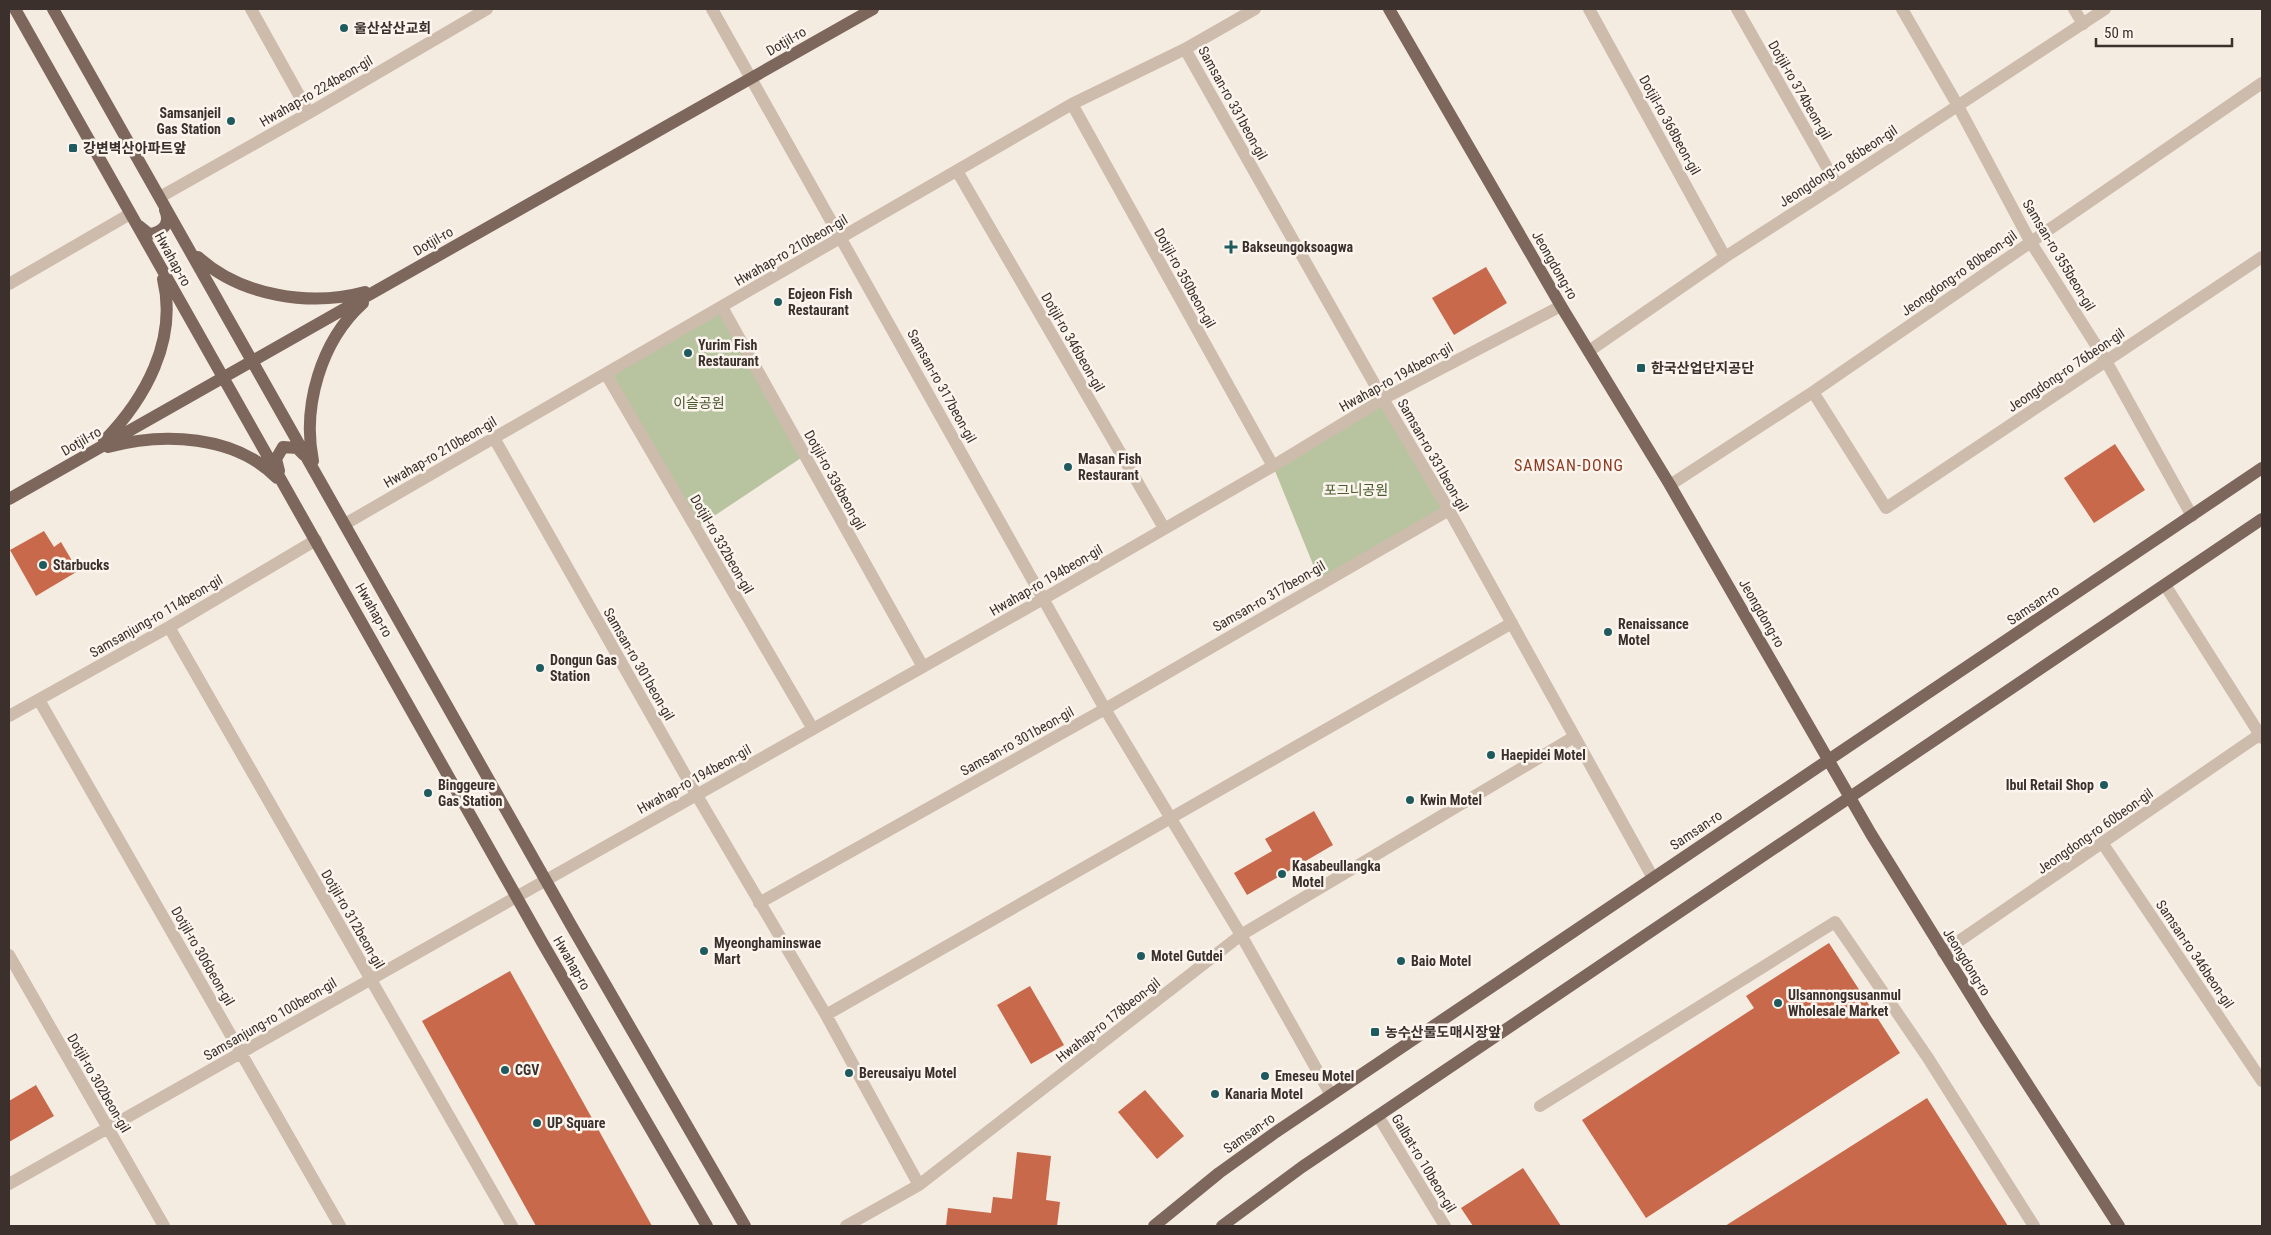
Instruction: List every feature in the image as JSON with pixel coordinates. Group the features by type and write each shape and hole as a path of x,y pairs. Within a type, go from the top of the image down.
{"main road":[{"name":"Hwahap-ro","path":"15,9 517,896 707,1226"},
{"name":"Hwahap-ro","path":"53,9 316,471 545,880 745,1226"},
{"name":"Dotjil-ro","path":"9,499 873,9"},
{"name":"Jeongdong-ro","path":"1389,9 1561,306 1670,484 1850,798 1944,952 2119,1226"},
{"path":"130,214 142,231 149,234 159,232 167,224 168,217 160,197"},
{"path":"190,250 216,272 260,291 302,298 340,297 380,288"},
{"path":"93,451 131,411 155,368 162,348 167,305 160,267"},
{"path":"316,471 310,435 311,413 318,375 328,351 346,320 380,288"},
{"path":"93,451 139,441 159,439 201,442 233,450 247,456 267,469 286,486"},
{"path":"286,486 276,459 283,447 296,448 316,471"},
{"name":"Samsan-ro","path":"1154,1226 1219,1173 1331,1095 2262,468"},
{"path":"1222,1226 1302,1167 2262,519"}],"street":[{"path":"251,9 309,113"},
{"name":"Hwahap-ro 224beon-gil","path":"160,197 487,9"},
{"name":"Samsan-ro 317beon-gil","path":"712,9 842,237 1105,709 1242,935 1331,1095"},
{"name":"Hwahap-ro 210beon-gil","path":"345,524 1072,104 1185,48 1255,9"},
{"name":"Dotjil-ro 368beon-gil","path":"1589,9 1725,256"},
{"name":"Dotjil-ro 374beon-gil","path":"1737,9 1837,185"},
{"name":"Samsan-ro 355beon-gil","path":"1902,9 1958,106 2030,242 2106,360 2192,516"},
{"path":"2074,9 2083,24"},
{"name":"Jeongdong-ro 86beon-gil","path":"1589,351 1725,256 1837,185 2105,9"},
{"name":"Samsan-ro 331beon-gil","path":"1185,48 1383,399 1449,510 1653,878"},
{"name":"Jeongdong-ro 80beon-gil","path":"1670,484 1813,392 2262,85"},
{"name":"Dotjil-ro 350beon-gil","path":"1072,104 1273,466"},
{"name":"Dotjil-ro 346beon-gil","path":"957,171 1164,528"},
{"path":"9,284 130,214"},
{"name":"Jeongdong-ro 76beon-gil","path":"1813,392 1886,508 2262,257"},
{"name":"Hwahap-ro 194beon-gil","path":"545,880 1043,599 1273,466 1383,399 1561,306"},
{"name":"Dotjil-ro 336beon-gil","path":"722,307 922,667"},
{"name":"Dotjil-ro 332beon-gil","path":"606,374 813,730"},
{"name":"Samsan-ro 301beon-gil","path":"494,438 696,794 826,1015 919,1185"},
{"name":"Samsan-ro 317beon-gil","path":"1105,709 1449,510"},
{"name":"Samsanjung-ro 114beon-gil","path":"9,716 169,627 316,540"},
{"path":"2165,585 2261,735"},
{"path":"826,1015 1512,623"},
{"name":"Dotjil-ro 312beon-gil","path":"169,627 512,1226"},
{"name":"Dotjil-ro 306beon-gil","path":"39,700 340,1226"},
{"name":"Samsan-ro 301beon-gil","path":"760,903 1105,709"},
{"name":"Jeongdong-ro 60beon-gil","path":"1944,952 2261,735"},
{"name":"Hwahap-ro 178beon-gil","path":"846,1226 919,1185 1242,935 1574,737"},
{"name":"Samsan-ro 346beon-gil","path":"2103,844 2262,1081"},
{"name":"Samsanjung-ro 100beon-gil","path":"9,1184 545,880"},
{"path":"1540,1106 1836,922 1928,1058 2034,1226"},
{"name":"Dotjil-ro 302beon-gil","path":"9,955 164,1226"},
{"name":"Galbat-ro 10beon-gil","path":"1378,1116 1445,1226"}],"green space":[{"name":"이슬공원","path":"722,307 804,456 696,528 606,374"},
{"name":"포그니공원","path":"1383,399 1449,510 1321,584 1273,466"}],"building":[{"path":"1486,267 1507,303 1454,335 1432,298"},
{"path":"2115,444 2145,490 2094,523 2064,478"},
{"path":"44,531 54,547 61,542 78,571 36,596 10,550"},
{"path":"1314,811 1333,845 1247,895 1234,873 1272,851 1265,839"},
{"path":"1829,943 1900,1053 1646,1218 1582,1120 1754,1008 1746,996"},
{"name":"UP Square","path":"510,971 652,1226 536,1226 422,1021"},
{"path":"1030,986 1064,1045 1031,1064 997,1005"},
{"path":"36,1085 54,1116 9,1142 9,1101"},
{"path":"1145,1090 1184,1136 1157,1159 1118,1112"},
{"path":"1927,1098 2008,1226 1725,1226"},
{"path":"1017,1152 1051,1156 1046,1200 1060,1202 1057,1226 946,1226 948,1208 991,1213 993,1197 1012,1199"},
{"path":"1523,1168 1561,1226 1473,1226 1461,1208"}],"place":[{"name":"울산삼산교회","path":"344,28"},
{"name":"Samsanjeil Gas Station","path":"231,121"},
{"name":"강변벽산아파트앞","path":"73,148"},
{"name":"Bakseungoksoagwa","path":"1231,247"},
{"name":"Eojeon Fish Restaurant","path":"778,302"},
{"name":"Yurim Fish Restaurant","path":"688,353"},
{"name":"한국산업단지공단","path":"1641,368"},
{"name":"Masan Fish Restaurant","path":"1068,467"},
{"name":"Starbucks","path":"43,565"},
{"name":"Renaissance Motel","path":"1608,632"},
{"name":"Dongun Gas Station","path":"540,668"},
{"name":"Haepidei Motel","path":"1491,755"},
{"name":"Ibul Retail Shop","path":"2104,785"},
{"name":"Binggeure Gas Station","path":"428,793"},
{"name":"Kwin Motel","path":"1410,800"},
{"name":"Kasabeullangka Motel","path":"1282,874"},
{"name":"Myeonghaminswae Mart","path":"704,951"},
{"name":"Motel Gutdei","path":"1141,956"},
{"name":"Baio Motel","path":"1401,961"},
{"name":"Ulsannongsusanmul Wholesale Market","path":"1778,1003"},
{"name":"농수산물도매시장앞","path":"1375,1032"},
{"name":"CGV","path":"505,1070"},
{"name":"Bereusaiyu Motel","path":"849,1073"},
{"name":"Emeseu Motel","path":"1265,1076"},
{"name":"Kanaria Motel","path":"1215,1094"},
{"name":"UP Square","path":"537,1123"}],"district":[{"name":"SAMSAN-DONG","path":"1569,465"}]}
